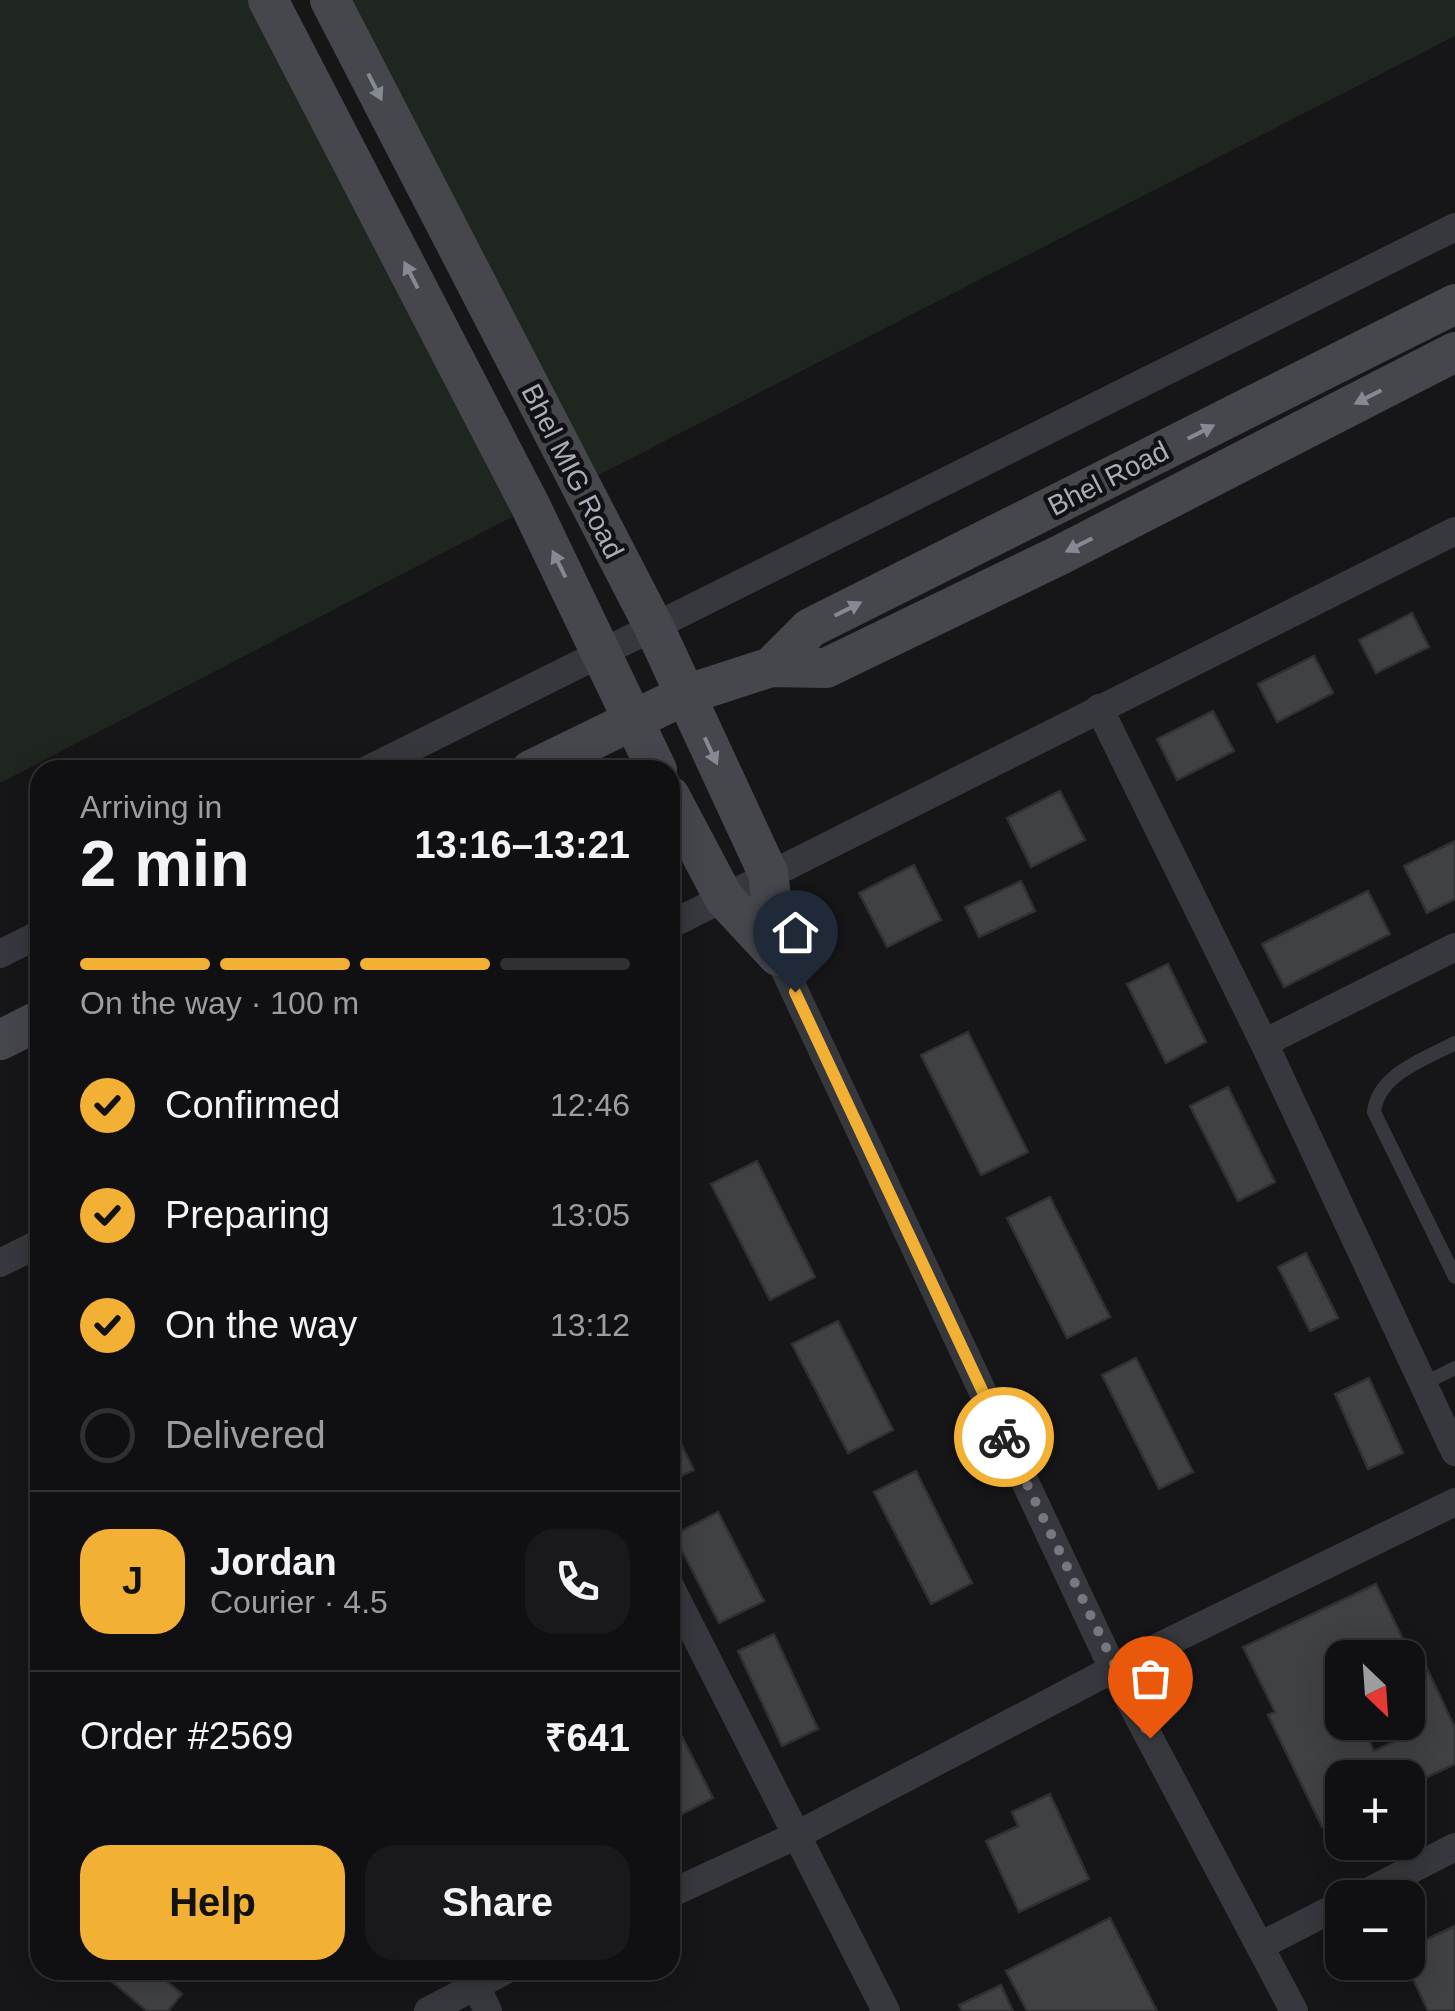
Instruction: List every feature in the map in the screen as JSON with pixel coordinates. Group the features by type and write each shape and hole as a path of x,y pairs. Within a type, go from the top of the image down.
{"street":[{"name":"Bhel MIG Road","path":"268,0 602,652 651,760"},
{"name":"Bhel MIG Road","path":"330,0 654,627 768,873 778,956"},
{"path":"387,760 1455,227"},
{"name":"Bhel Road","path":"772,668 810,628 1455,304"},
{"name":"Bhel Road","path":"551,760 685,695 772,668 826,668 1060,555 1455,352"},
{"path":"680,920 1455,531"},
{"path":"1099,708 1264,1044 1455,1452"},
{"name":"Bhel MIG Road","path":"680,815 724,898 778,956 1113,1669 1294,2011"},
{"path":"0,954 30,939"},
{"path":"1264,1044 1455,947"},
{"path":"0,1040 30,1025"},
{"path":"0,1263 30,1247"},
{"path":"680,1889 795,1836 1113,1669 1455,1502"},
{"path":"680,1606 886,2011"},
{"path":"1391,1880 1455,1847"},
{"path":"1260,1946 1325,1913"},
{"path":"428,2011 468,1980"},
{"path":"473,1980 488,2011"}],"lane":[{"path":"1455,1042 1391,1079 1376,1094 1374,1112 1455,1277"},
{"path":"1423,1384 1455,1368"}],"shaded area":[{"path":"0,0 268,0 531,507 44,760 30,760 30,767 0,783"},
{"path":"348,0 1455,0 1455,36 591,479"}],"building":[{"path":"1412,613 1429,647 1376,673 1359,640"},
{"path":"1314,656 1333,693 1277,722 1258,684"},
{"path":"1213,711 1234,751 1177,780 1157,739"},
{"path":"1060,791 1085,840 1031,867 1007,818"},
{"path":"1455,841 1455,899 1427,913 1404,866"},
{"path":"914,865 941,920 887,947 859,893"},
{"path":"1021,881 1035,911 979,937 965,907"},
{"path":"1368,891 1390,934 1284,987 1262,944"},
{"path":"1168,964 1206,1042 1166,1063 1127,984"},
{"path":"968,1032 1028,1152 981,1175 921,1055"},
{"path":"1228,1087 1275,1182 1238,1201 1190,1106"},
{"path":"757,1161 815,1277 770,1300 711,1184"},
{"path":"1050,1197 1110,1317 1067,1338 1007,1218"},
{"path":"1306,1253 1338,1318 1310,1331 1278,1267"},
{"path":"838,1321 893,1430 848,1453 792,1344"},
{"path":"1136,1358 1193,1472 1159,1489 1102,1375"},
{"path":"1369,1378 1403,1453 1368,1469 1335,1394"},
{"path":"680,1442 694,1470 680,1476"},
{"path":"916,1471 972,1583 931,1604 874,1492"},
{"path":"718,1512 764,1601 719,1623 680,1547 680,1532"},
{"path":"1376,1584 1404,1640 1325,1640 1325,1740 1369,1740 1374,1751 1398,1740 1425,1740 1425,1664 1455,1728 1455,1764 1425,1778 1425,1760 1325,1760 1322,1827 1268,1715 1275,1712 1243,1647"},
{"path":"774,1634 818,1729 782,1746 738,1651"},
{"path":"680,1733 713,1798 680,1815"},
{"path":"1050,1794 1089,1879 1019,1912 986,1841 1018,1826 1012,1812"},
{"path":"1110,1918 1157,2011 1027,2011 1006,1971"},
{"path":"1455,1926 1455,2011 1428,2011 1413,1980 1425,1980 1425,1940"},
{"path":"110,1980 165,1980 182,1994 168,2011 147,2011"},
{"path":"1001,1985 1013,2011 962,2011 959,2005"}],"way so far":[{"path":"1004,1437 1113,1669 1150,1738"}],"route":[{"path":"795,992 1004,1437"}]}
